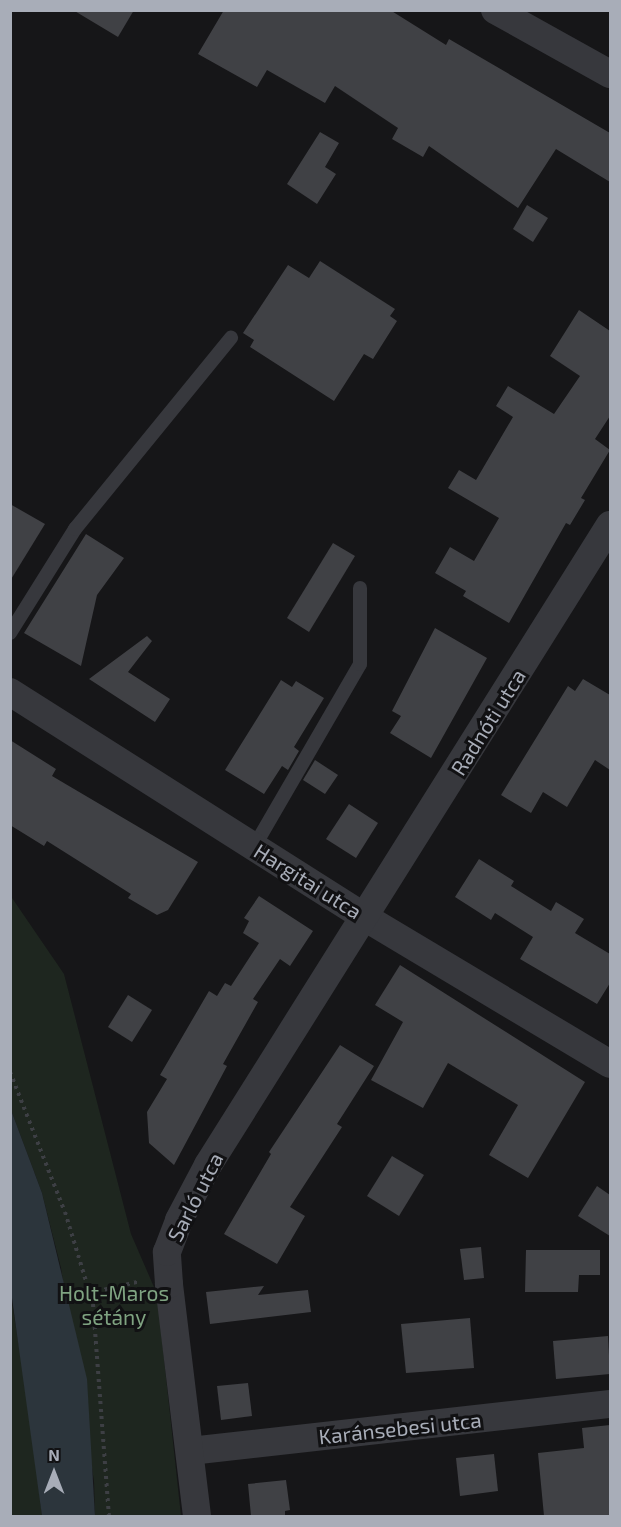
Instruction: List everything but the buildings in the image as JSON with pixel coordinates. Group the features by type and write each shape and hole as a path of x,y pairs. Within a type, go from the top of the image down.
{"street":[{"path":"495,10 610,74"},
{"name":"Radnóti utca","path":"366,918 610,525"},
{"name":"Hargitai utca","path":"10,692 366,918 610,1064"},
{"name":"Sarló utca","path":"197,1516 167,1252 179,1220 208,1165 366,918"},
{"name":"Karánsebesi utca","path":"190,1451 610,1404"}],"lane":[{"path":"10,633 75,529 231,338"},
{"path":"254,847 360,664 360,588"}],"path":[{"path":"10,1071 65,1212 90,1293 104,1412 109,1516"},
{"path":"90,1293 117,1286"}],"green space":[{"name":"Holt-Maros sétány","path":"10,895 64,974 131,1234 157,1294 181,1516 95,1516 94,1481 61,1268 42,1193 11,1110"},
{"name":"Holt-Maros sétány","path":"10,1291 29,1407 42,1516 11,1516"}],"shaded area":[{"path":"11,1110 42,1193 87,1379 95,1516 42,1516 11,1291"}]}
